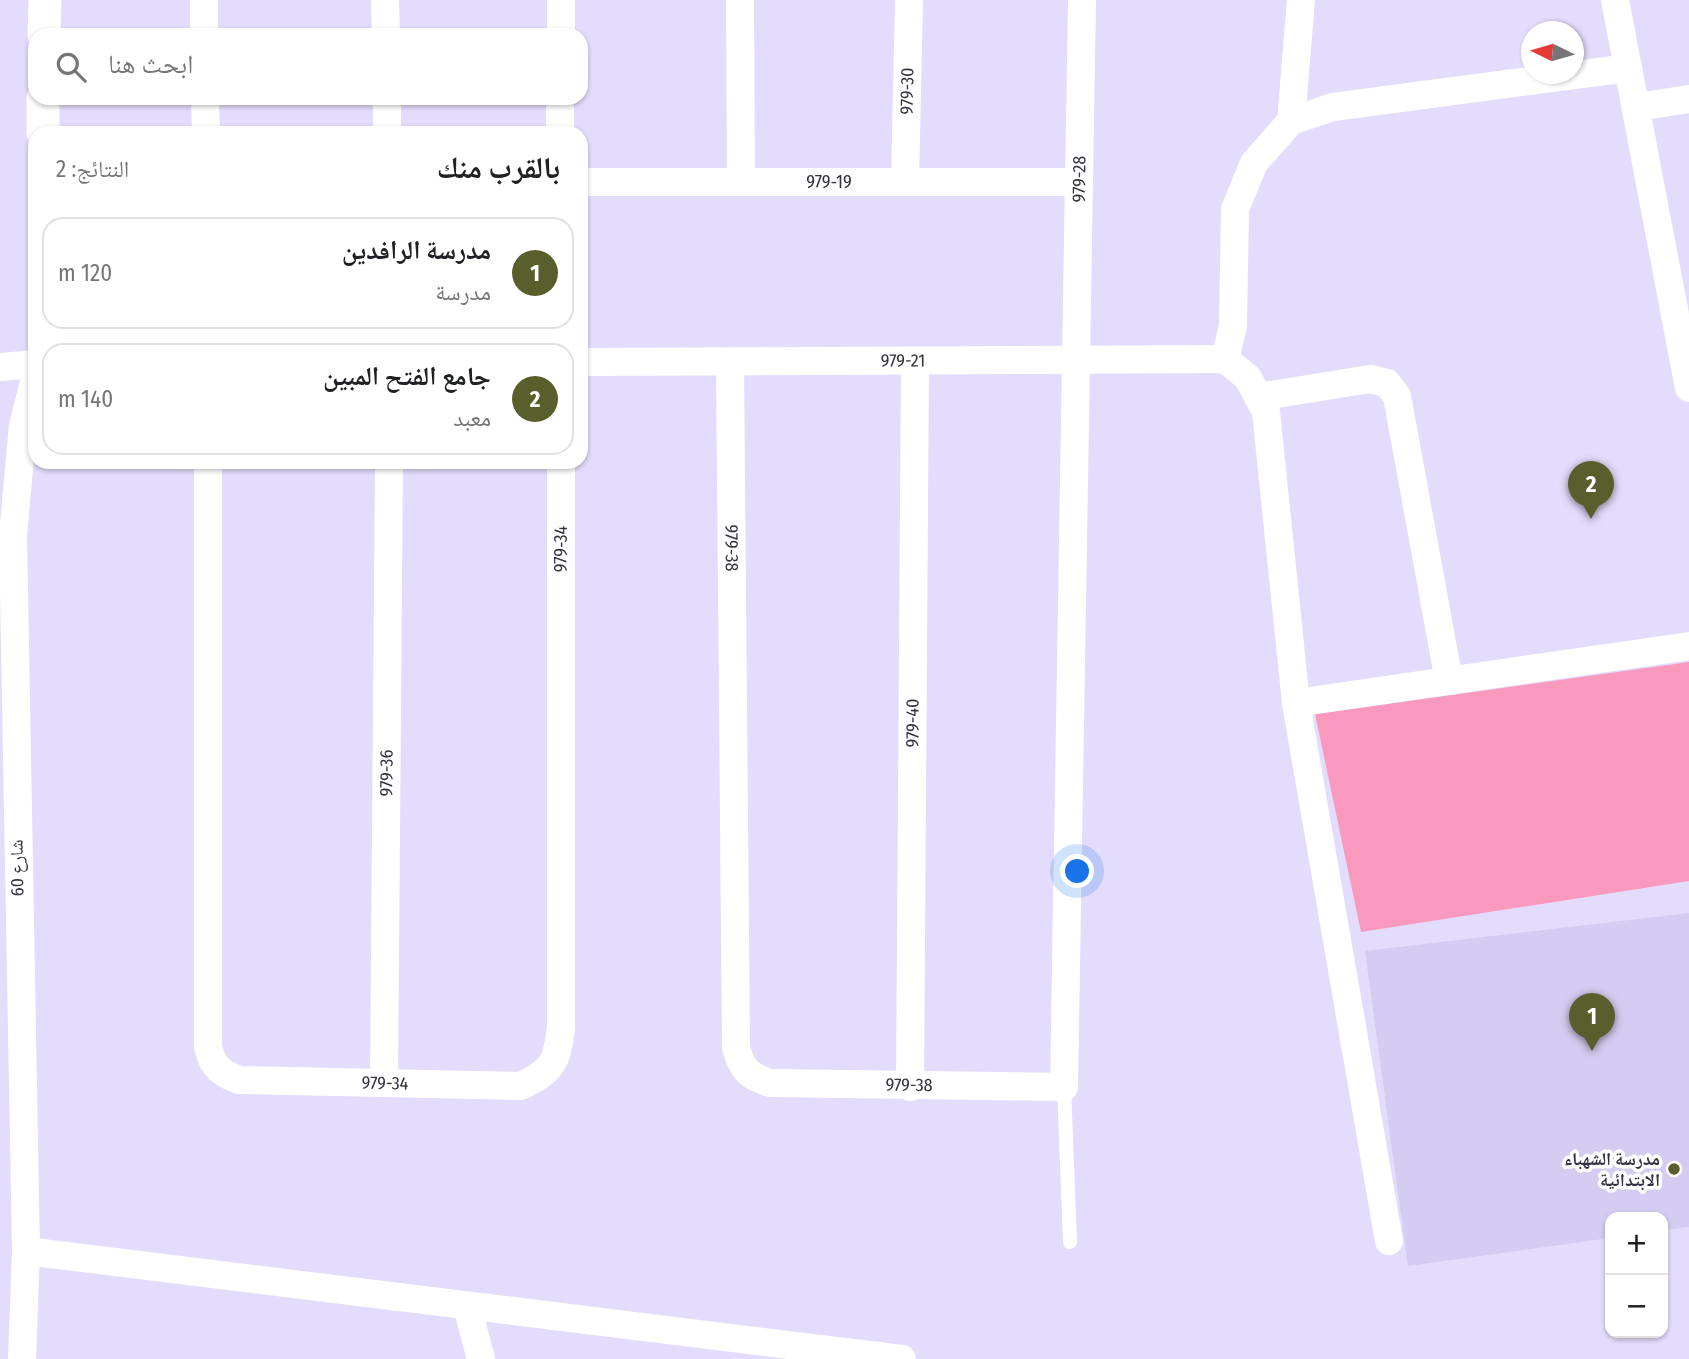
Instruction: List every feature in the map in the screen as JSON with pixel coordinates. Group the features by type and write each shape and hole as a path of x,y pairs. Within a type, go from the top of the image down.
{"street":[{"path":"44,28 45,0"},
{"path":"204,0 204,28"},
{"path":"385,0 386,28"},
{"path":"561,0 561,28"},
{"path":"740,0 741,182"},
{"name":"979-30","path":"905,182 909,0"},
{"name":"979-28","path":"1074,360 1082,0"},
{"path":"1291,121 1301,0"},
{"path":"1615,0 1689,388"},
{"path":"1389,1241 1296,703 1266,412 1248,378 1225,359 1233,326 1235,209 1254,163 1291,121 1333,107 1628,68"},
{"path":"1637,107 1689,99"},
{"path":"43,105 43,126"},
{"path":"205,105 206,126"},
{"path":"387,105 387,126"},
{"path":"560,126 561,105"},
{"name":"979-19","path":"588,181 1077,182"},
{"name":"979-21","path":"588,362 1225,359"},
{"path":"1064,1087 1074,360"},
{"name":"979-38","path":"730,361 736,1048 741,1067 751,1077 769,1083 909,1087 1064,1087"},
{"name":"979-40","path":"909,1087 915,361"},
{"path":"0,368 28,365"},
{"path":"1258,397 1370,379 1387,383 1397,396 1449,681"},
{"name":"شارع 60","path":"22,1359 26,1251 9,986 7,661 13,535 8,492 28,406"},
{"name":"979-34","path":"208,469 208,1047 212,1063 222,1074 239,1080 520,1086 547,1073 558,1052 562,469"},
{"name":"979-36","path":"384,1083 389,469"},
{"path":"1296,703 1689,646"},
{"path":"26,1251 902,1359"},
{"path":"467,1306 481,1359"}],"lane":[{"path":"1064,1087 1070,1242"}],"shaded area":[{"path":"1689,662 1689,881 1361,932 1315,714"},
{"path":"1689,913 1689,1227 1668,1229 1668,1212 1605,1212 1605,1239 1408,1266 1365,951"}],"place":[{"name":"جامع الفتح المبين","path":"1591,519"},
{"name":"مدرسة الرافدين","path":"1592,1051"},
{"name":"مدرسة الشهباء الابتدائية","path":"1674,1169"}]}
